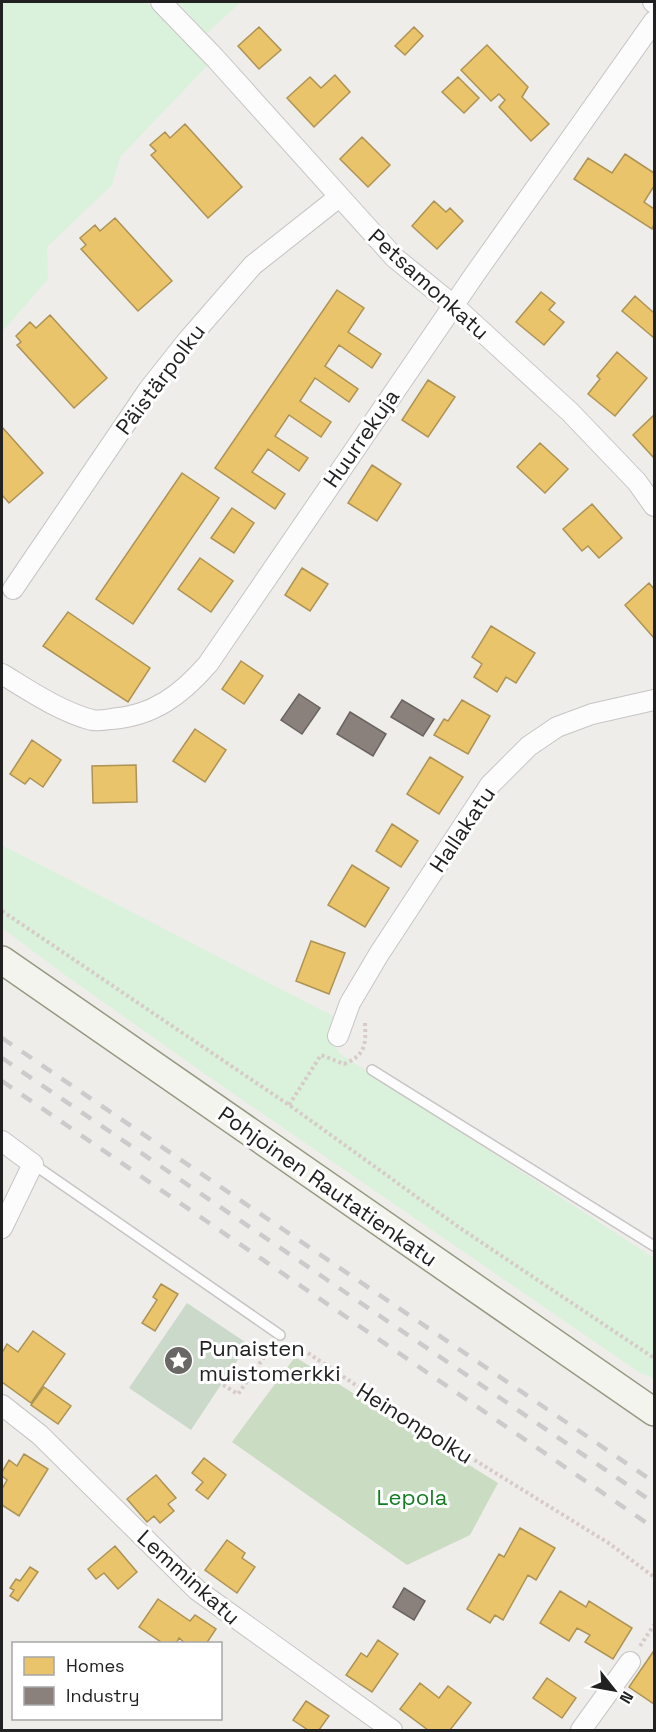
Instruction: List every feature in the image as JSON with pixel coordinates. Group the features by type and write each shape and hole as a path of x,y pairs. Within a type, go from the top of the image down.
{"street":[{"name":"Petsamonkatu","path":"161,2 215,58 395,258 453,305 570,412 637,482 654,506"},
{"name":"Huurrekuja","path":"2,674 45,700 95,721 122,718 151,710 172,699 190,684 208,664 453,305 654,21"},
{"name":"Päistärpolku","path":"13,589 149,389 187,340 253,266 339,197"},
{"name":"Hallakatu","path":"338,1036 350,1003 379,954 490,785 504,770 529,746 557,727 592,714 654,700"},
{"name":"Pohjoinen Rautatienkatu","path":"2,960 654,1412"},
{"path":"2,1141 33,1164 2,1228"},
{"name":"Lemminkatu","path":"2,1405 40,1435 197,1590 392,1731"},
{"path":"581,1731 630,1662"}],"lane":[{"path":"372,1070 654,1246"},
{"path":"33,1164 280,1335"}],"path":[{"path":"2,911 289,1105 460,1228 654,1358"},
{"path":"289,1105 321,1055 344,1064 358,1056 367,1038 365,1018"},
{"path":"223,1385 238,1394 280,1335"},
{"name":"Heinonpolku","path":"280,1335 381,1402 610,1544 654,1577"}],"green space":[{"path":"2,2 147,2 208,65 120,157 112,185 47,247 48,279 2,332"},
{"path":"178,2 241,2 206,34"},
{"path":"2,845 333,1016 330,1029 339,1053 654,1258 654,1378 640,1373 215,1081 2,928"},
{"path":"187,1303 248,1344 191,1430 129,1388"},
{"name":"Lepola","path":"295,1357 498,1483 470,1535 407,1565 232,1442"}],"building: Homes":[{"path":"259,27 281,50 259,69 238,46"},
{"path":"414,27 423,36 405,55 395,46"},
{"path":"487,45 528,87 522,97 549,124 531,141 499,107 505,100 499,94 491,101 461,70"},
{"path":"335,75 350,92 314,127 287,98 310,77 321,88"},
{"path":"458,77 479,98 464,113 442,92"},
{"path":"185,124 242,187 208,218 151,155 156,151 150,145 165,132 170,138"},
{"path":"362,137 390,165 368,187 340,159"},
{"path":"625,154 654,173 654,186 644,202 654,209 652,229 574,179 588,158 612,173"},
{"path":"434,201 446,212 450,208 463,221 437,249 412,226"},
{"path":"115,218 172,281 138,311 81,249 86,245 80,238 95,225 100,231"},
{"path":"337,290 364,308 348,332 381,354 372,368 339,345 325,366 358,389 349,402 315,378 300,401 331,422 321,437 289,415 275,436 308,458 299,471 268,449 252,472 285,494 275,509 215,468"},
{"path":"541,292 555,303 549,310 564,322 544,345 516,322"},
{"path":"635,296 654,313 654,338 622,311"},
{"path":"50,315 107,378 74,408 17,345 21,342 16,336 30,322 36,328"},
{"path":"617,352 647,378 615,416 588,394 600,379 597,376"},
{"path":"428,380 455,397 428,437 402,420"},
{"path":"654,415 654,458 633,435"},
{"path":"2,427 43,473 9,503 2,495"},
{"path":"540,443 568,469 545,493 517,467"},
{"path":"372,465 401,484 377,521 348,503"},
{"path":"182,473 219,498 133,624 96,599"},
{"path":"592,504 622,538 599,558 588,546 582,551 563,529"},
{"path":"232,508 254,523 234,553 211,538"},
{"path":"200,558 233,581 211,612 178,589"},
{"path":"302,568 328,584 310,611 285,595"},
{"path":"649,583 654,589 654,638 625,605"},
{"path":"68,612 150,668 128,702 43,646"},
{"path":"491,626 535,653 516,683 506,677 497,692 474,677 482,664 472,657"},
{"path":"241,661 263,676 244,704 222,689"},
{"path":"462,700 490,716 468,754 434,735 444,719 448,721"},
{"path":"195,729 226,750 205,782 173,761"},
{"path":"32,740 61,760 43,787 30,778 25,784 10,774"},
{"path":"430,757 463,777 439,814 407,794"},
{"path":"136,765 137,802 93,803 92,766"},
{"path":"392,824 418,841 401,867 376,851"},
{"path":"352,865 389,888 365,927 328,905"},
{"path":"311,941 345,953 329,994 296,981"},
{"path":"161,1284 178,1294 155,1331 142,1323 157,1300 153,1297"},
{"path":"33,1331 65,1354 31,1403 2,1382 2,1353 7,1344 18,1352"},
{"path":"44,1387 71,1406 58,1424 31,1405"},
{"path":"24,1454 48,1469 19,1516 2,1505 2,1489 7,1480 2,1476 2,1472 9,1460 17,1466"},
{"path":"204,1458 226,1475 208,1499 196,1490 203,1482 192,1473"},
{"path":"156,1475 176,1498 168,1504 174,1511 160,1523 154,1516 147,1522 127,1499"},
{"path":"520,1528 555,1548 536,1580 528,1575 503,1620 495,1615 490,1623 467,1609 499,1554 504,1557"},
{"path":"227,1540 245,1553 242,1558 255,1567 237,1593 205,1570"},
{"path":"115,1546 137,1572 118,1589 104,1573 96,1579 88,1569"},
{"path":"30,1567 38,1572 18,1601 10,1596 14,1590 10,1588 16,1579 20,1581"},
{"path":"560,1591 586,1607 589,1601 632,1628 613,1659 585,1642 590,1635 577,1628 569,1641 540,1623"},
{"path":"158,1599 190,1621 195,1615 216,1629 207,1642 184,1642 179,1638 177,1642 161,1642 139,1627"},
{"path":"378,1640 398,1654 372,1692 346,1675 361,1653 367,1657"},
{"path":"654,1653 654,1704 629,1687"},
{"path":"547,1678 576,1698 562,1718 533,1698"},
{"path":"420,1683 439,1698 448,1686 471,1703 450,1730 428,1730 400,1709"},
{"path":"306,1701 329,1716 319,1730 308,1730 293,1720"}],"building: Industry":[{"path":"299,694 320,708 302,734 281,720"},
{"path":"402,700 434,719 423,736 391,717"},
{"path":"350,712 386,734 373,756 337,734"},
{"path":"404,1588 425,1601 414,1620 393,1607"}],"railway":[{"path":"2,1038 654,1482"},
{"path":"2,1058 654,1503"},
{"path":"2,1081 654,1528"}],"place":[{"name":"Punaisten muistomerkki","path":"178,1361"}]}
